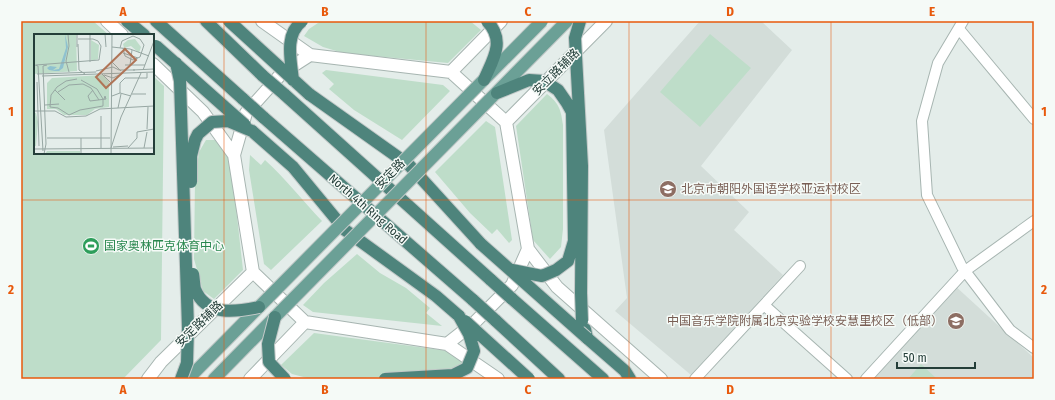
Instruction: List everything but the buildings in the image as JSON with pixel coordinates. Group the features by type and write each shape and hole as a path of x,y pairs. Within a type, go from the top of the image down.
{"highway":[{"path":"127,21 143,34"},
{"name":"North 4th Ring Road","path":"156,21 473,300 559,379"},
{"path":"206,21 264,76 603,379"},
{"path":"230,21 308,94 409,165 481,244 630,376"},
{"path":"294,80 290,55 291,37 302,21"},
{"path":"484,80 496,51 497,36 487,21"},
{"path":"580,21 575,38 582,166 582,322 587,338"},
{"path":"155,44 293,168 345,230 436,296 529,379"},
{"path":"176,63 180,81 188,328 187,363 181,379"},
{"path":"497,93 529,80 544,81 558,90 572,112 574,241 568,261 556,270 542,276 512,270"},
{"path":"252,131 228,121 212,122 198,134 195,140 192,156 190,250 195,289 204,302 218,310 238,312 259,307"},
{"path":"385,379 453,375 467,368 474,351 469,334 459,316"},
{"path":"275,317 268,344 269,362 284,379"}],"main road":[{"name":"安定路","path":"188,379 542,21"},
{"name":"安定路","path":"214,379 567,21"}],"street":[{"path":"107,21 121,34"},
{"path":"262,21 310,55 451,72 506,122 528,249 557,287 661,379"},
{"path":"451,72 501,21"},
{"name":"安立路辅路","path":"506,122 606,21"},
{"path":"1034,119 961,25 938,63 922,121 927,195 962,267 1010,330 1034,348"},
{"path":"310,55 282,73 246,113 234,155 253,272 305,322 447,344 498,379"},
{"path":"154,65 203,112 234,155"},
{"path":"866,379 965,271 1034,221"},
{"path":"447,344 475,322 512,285 528,249"},
{"path":"695,379 800,266"},
{"name":"安定路辅路","path":"148,379 161,362 253,272"},
{"path":"764,305 847,379"},
{"path":"250,379 305,322"}],"shaded area":[{"name":"北京市朝阳外国语学校亚运村校区","path":"700,21 761,21 792,50 701,166 749,212 734,230 783,275 691,375 615,311 627,298 604,130"},
{"name":"中国音乐学院附属北京实验学校安慧里校区（低部）","path":"953,284 1034,358 1034,379 866,379"}],"green space":[{"name":"国家奥林匹克体育中心","path":"21,21 93,21 108,34 34,34 34,154 154,154 154,77 164,86 161,340 123,379 21,379"},
{"path":"321,21 470,21 481,30 448,63 343,53 323,47 304,36 309,29"},
{"path":"710,34 751,68 700,127 660,92"},
{"path":"326,70 443,85 450,91 402,140 354,110 329,89 334,84 322,73"},
{"path":"547,94 559,107 563,125 563,229 561,247 550,259 533,240 516,126"},
{"path":"486,121 495,127 512,240 509,243 497,229 492,234 470,213 435,172"},
{"path":"206,140 217,140 227,151 231,163 243,270 214,299 203,291 194,259 195,181 199,152"},
{"path":"250,155 261,165 265,160 273,167 322,221 271,270 264,264 249,170"},
{"path":"357,254 380,273 406,288 430,308 426,313 442,326 313,312 303,305 324,283"},
{"path":"314,333 456,352 465,359 457,370 444,376 311,379 292,374 281,365"},
{"path":"921,364 937,379 908,379"}],"place":[{"name":"北京市朝阳外国语学校亚运村校区","path":"668,189"},
{"name":"国家奥林匹克体育中心","path":"91,246"},
{"name":"中国音乐学院附属北京实验学校安慧里校区（低部）","path":"956,321"}]}
